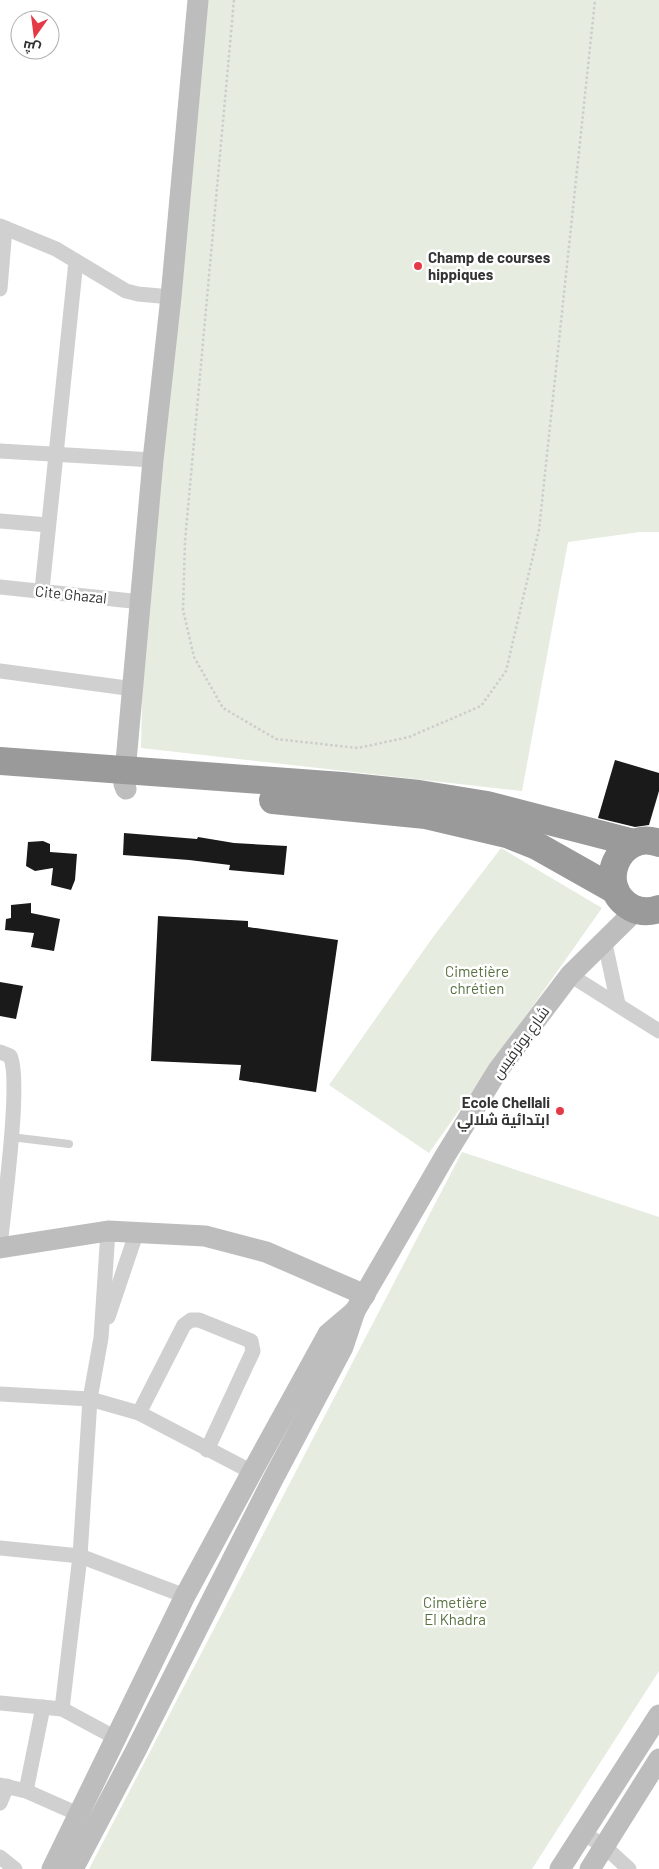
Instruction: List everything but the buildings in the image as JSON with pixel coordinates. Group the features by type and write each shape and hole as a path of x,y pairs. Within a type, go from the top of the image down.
{"highway":[{"path":"0,761 266,799 426,815 507,834 537,846 615,890"},
{"path":"0,778 126,780 419,794 487,805 647,843"},
{"path":"647,843 624,850 617,858 613,869 615,890 620,898 648,910"}],"street":[{"path":"126,780 153,460 171,297 198,0"},
{"path":"0,288 3,227 56,249 126,291 171,297"},
{"path":"42,590 76,261"},
{"path":"0,451 55,456 153,460"},
{"path":"0,521 48,525"},
{"name":"Cite Ghazal","path":"0,587 141,602"},
{"path":"0,671 134,689"},
{"name":"شارع بوترفيس","path":"360,1303 445,1156 498,1070 570,975 604,940 648,910"},
{"path":"604,940 618,1004"},
{"path":"570,975 659,1031"},
{"path":"0,1052 10,1056 13,1063 11,1137 0,1247 108,1231 205,1236 266,1252 360,1303"},
{"path":"62,1709 80,1556 90,1399 101,1338 108,1231"},
{"path":"101,1338 136,1231"},
{"path":"52,1869 185,1596 252,1472 328,1334 360,1303"},
{"path":"73,1869 135,1752 273,1479 344,1347 360,1303"},
{"path":"139,1413 184,1325 191,1320 199,1320 251,1341 253,1351 207,1450"},
{"path":"0,1394 90,1399 139,1413 252,1472"},
{"path":"0,1548 80,1556 185,1596"},
{"path":"0,1703 62,1709 116,1738"},
{"path":"26,1791 42,1707"},
{"path":"560,1869 659,1715"},
{"path":"590,1869 659,1759"},
{"path":"0,1803 3,1785 26,1791 78,1814"},
{"path":"583,1833 604,1846 629,1869"},
{"path":"0,1857 15,1869"}],"lane":[{"path":"11,1137 69,1144"}],"path":[{"path":"234,0 185,541 183,610 194,657 223,708 276,738 358,748 409,738 482,706 506,671 539,530 595,0"}],"green space":[{"name":"Champ de courses hippiques","path":"202,0 659,0 659,532 640,532 568,542 522,791 141,748 144,611"},
{"name":"Cimetière chrétien","path":"501,848 602,908 429,1153 329,1085 433,937"},
{"name":"Cimetière El Khadra","path":"462,1152 659,1217 659,1671 532,1869 89,1869"}],"place":[{"name":"Champ de courses hippiques","path":"418,266"},
{"name":"Ecole Chellali ابتدائية شلالي","path":"560,1111"}]}
